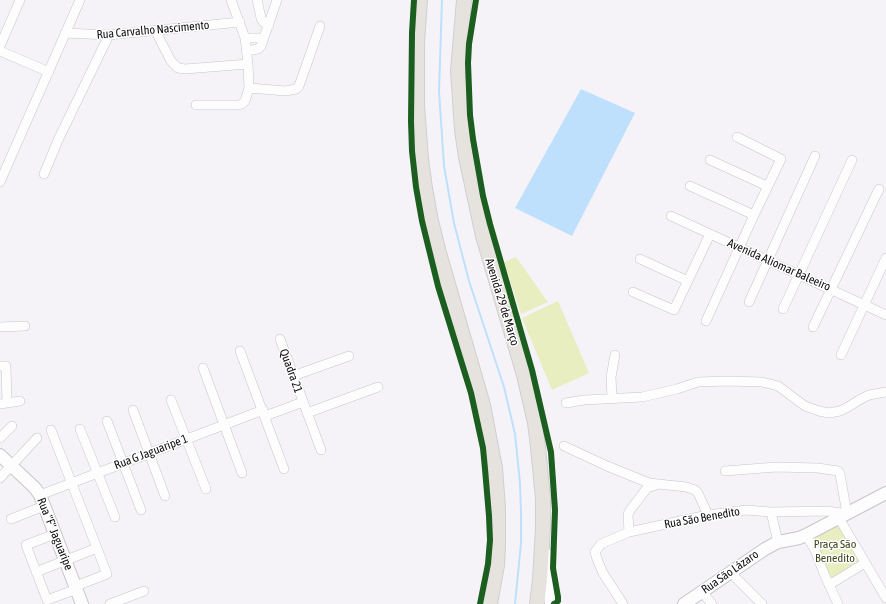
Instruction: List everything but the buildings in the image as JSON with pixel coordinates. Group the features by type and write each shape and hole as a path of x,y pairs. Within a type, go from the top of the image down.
{"main road":[{"path":"420,0 417,50 417,105 425,188 439,253 482,398 495,468 498,508 498,547 497,565 490,604"},
{"name":"Avenida 29 de Março","path":"464,0 458,71 462,130 477,212 524,375 535,423 541,472 543,527 537,604"},
{"name":"Rua \"F\" Jaguaripe","path":"0,455 35,488 42,500 82,604"},
{"name":"Rua São Lázaro","path":"684,604 756,554 778,542 799,538 806,535 840,515 886,493"},
{"path":"543,527 551,604"}],"street":[{"path":"0,46 3,33 20,0"},
{"path":"0,182 80,0"},
{"path":"196,105 238,105 245,101 249,88 247,51 240,22 231,0"},
{"path":"257,0 261,18 263,22 269,25"},
{"path":"247,51 258,49 261,46 277,0"},
{"name":"Rua Carvalho Nascimento","path":"65,33 109,35 156,32 240,22"},
{"path":"249,88 286,91 296,89 299,86 320,26"},
{"path":"156,32 171,61 178,68 185,69 248,64"},
{"path":"44,174 59,138 109,35"},
{"path":"245,38 264,38"},
{"path":"0,51 49,72"},
{"path":"706,321 767,186 781,159 737,137"},
{"path":"749,302 815,156"},
{"path":"710,160 767,186"},
{"path":"783,309 852,160"},
{"path":"690,186 754,215"},
{"path":"813,328 879,189"},
{"name":"Avenida Aliomar Baleeiro","path":"671,216 886,315"},
{"path":"633,292 674,310 710,234"},
{"path":"841,354 886,258"},
{"path":"640,259 688,281"},
{"path":"0,327 25,326"},
{"name":"Quadra 21","path":"280,339 321,450"},
{"path":"240,351 284,469"},
{"path":"612,398 611,377 615,355"},
{"path":"293,376 349,356"},
{"path":"0,366 6,366 3,404 20,401"},
{"path":"203,368 242,473"},
{"path":"566,403 642,396 698,382 762,382 778,386 805,406 819,411 829,412 840,411 869,395 886,392"},
{"path":"307,413 378,387"},
{"path":"171,400 206,489"},
{"name":"Rua G Jaguaripe 1","path":"11,519 72,482 224,424 303,402"},
{"path":"133,410 165,496"},
{"path":"107,421 141,510"},
{"path":"0,438 12,426"},
{"path":"80,429 115,516"},
{"path":"51,430 107,574 47,600 26,545 55,534"},
{"path":"0,478 37,438"},
{"path":"564,446 634,477 656,484 686,487 695,490 708,515"},
{"path":"725,470 776,467 818,468 838,471 840,478 840,515 865,563 886,598"},
{"path":"629,532 628,514 630,509 647,488 656,484"},
{"name":"Rua São Benedito","path":"623,604 603,573 595,552 601,544 629,532 708,515 746,510 840,515"},
{"path":"771,512 778,542"},
{"path":"806,535 815,550 838,604"},
{"path":"36,572 97,548"},
{"path":"829,585 865,563"},
{"path":"732,570 736,578 762,604"},
{"path":"877,584 886,580"},
{"path":"110,604 144,591"},
{"path":"702,592 712,604"}],"green space":[{"path":"516,257 548,302 521,314 504,262"},
{"path":"558,301 589,373 552,390 522,318"},
{"name":"Praça São Benedito","path":"838,524 860,561 831,578 810,539"}],"water":[{"path":"581,89 635,113 572,236 515,208"}],"waterway":[{"path":"442,0 439,91 444,166 454,223 469,281 504,387 515,434 520,483 521,513 521,543 515,604"}],"cycle path":[{"path":"414,0 411,121 412,151 416,187 422,221 438,286 471,393 483,448 490,540 488,564 480,604"},
{"path":"476,0 469,44 468,63 470,115 473,139 483,196 532,370 551,452 555,510 553,568 558,597 558,601 554,604"}]}
